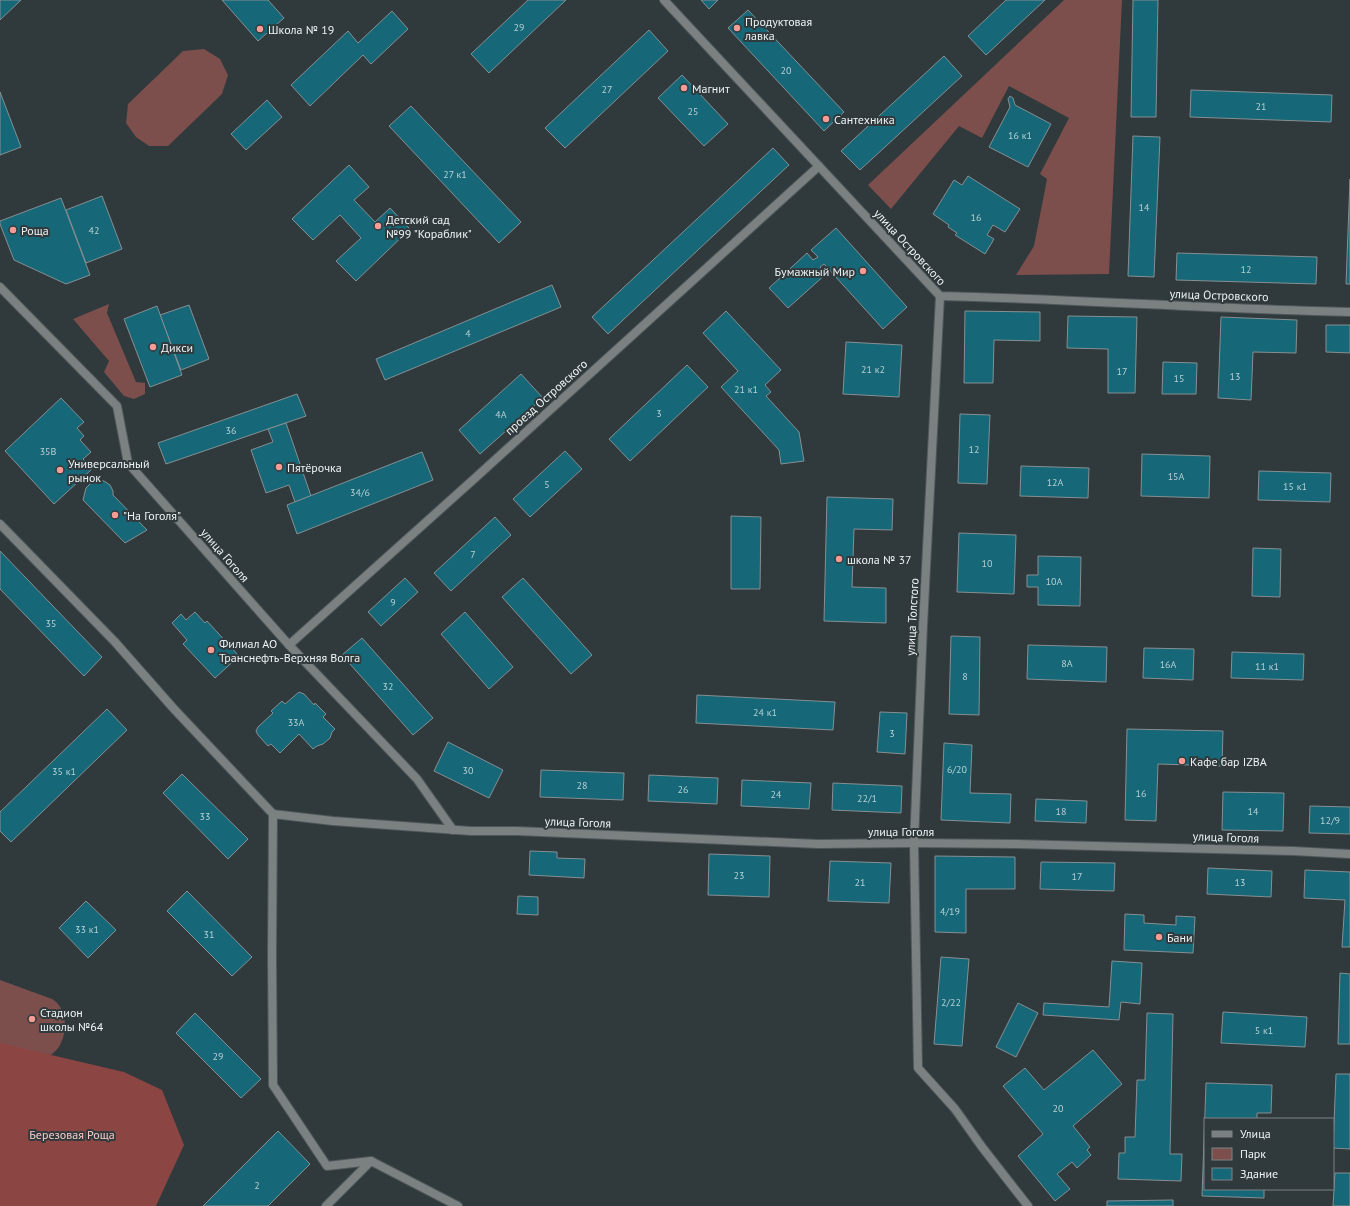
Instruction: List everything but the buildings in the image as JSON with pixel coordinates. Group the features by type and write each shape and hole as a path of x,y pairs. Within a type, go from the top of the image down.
{"street":[{"name":"улица Островского","path":"664,0 940,296 1054,299 1152,305 1350,312"},
{"name":"проезд Островского","path":"289,645 819,166"},
{"name":"улица Гоголя","path":"0,287 117,406 128,463 289,645 417,779 453,830"},
{"name":"улица Толстого","path":"940,296 923,626 914,843 918,1068 955,1109 982,1147 1028,1206"},
{"path":"0,524 115,642 174,709 273,814 273,1085 327,1166 371,1161 458,1206"},
{"name":"улица Гоголя","path":"273,814 333,821 453,830 818,844 914,843 1191,848 1350,854"},
{"path":"326,1206 371,1161"}],"green space":[{"path":"1064,0 1122,0 1109,274 1016,275 1034,246 1047,179 1040,174 1069,118 1009,86 982,138 959,126 891,209 868,185"},
{"path":"204,49 220,59 228,75 222,94 168,146 149,146 136,137 126,123 128,104 183,51"},
{"path":"109,304 107,313 136,382 145,383 145,394 134,399 124,396 104,372 109,361 73,319"},
{"name":"Стадион школы №64","path":"0,980 52,999 60,1007 63,1012 65,1031 60,1045 51,1055 0,1048"},
{"name":"Березовая Роща","path":"0,1043 124,1072 162,1090 184,1145 156,1206 0,1206"}],"place":[{"name":"Продуктовая лавка","path":"737,28"},
{"name":"Школа № 19","path":"260,29"},
{"name":"Магнит","path":"684,88"},
{"name":"Сантехника","path":"826,119"},
{"name":"Детский сад №99 \"Кораблик\"","path":"378,226"},
{"name":"Роща","path":"13,230"},
{"name":"Бумажный Мир","path":"863,271"},
{"name":"Дикси","path":"153,347"},
{"name":"Пятёрочка","path":"279,467"},
{"name":"Универсальный рынок","path":"60,470"},
{"name":"\"На Гоголя\"","path":"115,515"},
{"name":"школа № 37","path":"839,559"},
{"name":"Филиал АО Транснефть-Верхняя Волга","path":"211,650"},
{"name":"Кафе бар IZBA","path":"1182,761"},
{"name":"Бани","path":"1159,937"},
{"name":"Стадион школы №64","path":"32,1019"}]}
